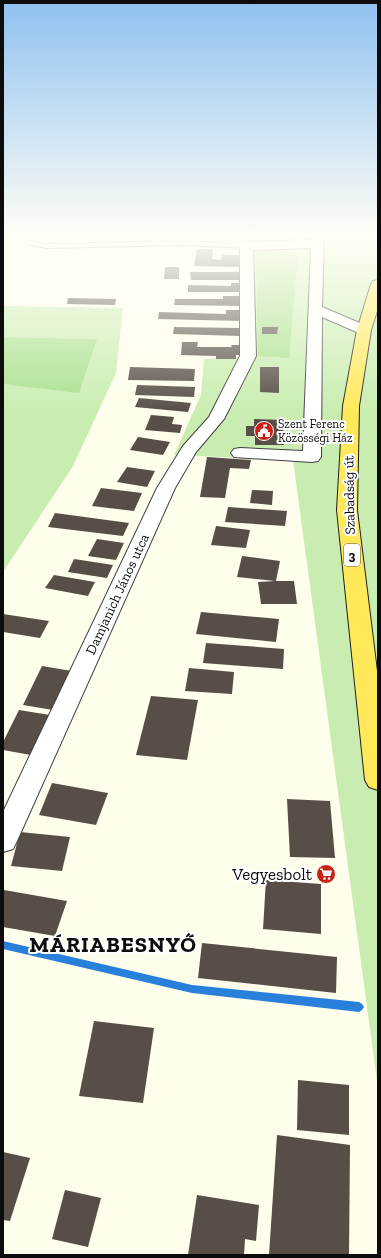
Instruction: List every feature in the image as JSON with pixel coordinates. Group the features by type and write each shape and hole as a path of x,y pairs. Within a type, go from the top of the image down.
{"main road":[{"name":"Szabadság út","path":"374,296 364,330 351,406 348,453 348,518 378,780"}],"street":[{"name":"Damjanich János utca","path":"3,841 166,488 189,450 216,419 248,356 247,296"},
{"path":"240,453 312,457 315,296"},
{"path":"315,310 364,330"}],"green space":[{"path":"241,296 378,296 378,1088 293,460 174,455 201,395 204,359 243,357"},
{"path":"257,296 294,296 289,358 258,356"},
{"path":"3,306 123,308 116,373 73,466 3,572 3,384 9,385 96,339 3,337"},
{"path":"3,337 97,339 79,393 3,384"}],"building":[{"path":"223,296 241,296 241,306 174,305 175,299 223,299"},
{"path":"68,298 116,299 115,305 67,304"},
{"path":"226,310 243,310 243,321 158,319 159,312 226,314"},
{"path":"174,327 240,328 241,336 173,334"},
{"path":"262,327 278,327 277,334 262,334"},
{"path":"182,342 198,342 197,347 232,347 231,345 242,345 242,355 236,355 236,359 216,359 216,356 181,355"},
{"path":"130,367 195,369 194,381 128,380"},
{"path":"260,367 279,367 279,393 260,392"},
{"path":"137,385 195,387 194,397 135,395"},
{"path":"139,398 191,403 188,412 135,407"},
{"path":"151,415 174,417 172,424 182,425 180,433 145,430"},
{"name":"Szent Ferenc Közösségi Ház","path":"254,419 283,420 284,445 255,445 255,436 246,436 246,426 254,426"},
{"path":"138,437 170,442 163,455 130,450"},
{"path":"207,457 251,460 249,469 230,468 225,498 200,497"},
{"path":"127,467 155,471 147,487 117,482"},
{"path":"101,488 142,493 134,511 92,506"},
{"path":"252,490 273,491 272,505 250,503"},
{"path":"228,507 287,511 285,526 225,522"},
{"path":"55,513 129,523 123,536 48,527"},
{"path":"216,526 250,530 246,548 211,545"},
{"path":"97,539 124,543 116,560 88,556"},
{"path":"242,556 280,561 276,581 294,581 297,604 261,604 258,582 275,581 237,577"},
{"path":"74,559 113,565 107,578 68,572"},
{"path":"54,575 95,582 88,596 45,588"},
{"path":"201,612 279,619 276,642 196,634"},
{"path":"3,614 49,621 40,638 3,632"},
{"path":"206,643 284,649 283,669 203,663"},
{"path":"42,666 72,671 53,710 23,705"},
{"path":"189,668 234,672 232,694 185,691"},
{"path":"151,696 198,700 187,760 136,755"},
{"path":"19,710 50,715 31,755 3,750 3,742"},
{"path":"52,783 108,793 96,825 39,815"},
{"path":"287,799 330,801 335,858 290,857"},
{"path":"20,832 70,837 62,871 11,866"},
{"path":"266,880 321,884 321,934 263,929"},
{"path":"4,890 67,901 55,936 3,927"},
{"path":"202,943 337,957 336,993 198,978"},
{"path":"94,1021 154,1028 143,1103 79,1096"},
{"path":"298,1080 349,1085 349,1135 297,1130"},
{"path":"277,1135 350,1145 349,1255 269,1255"},
{"path":"3,1152 30,1158 10,1221 3,1220"},
{"path":"65,1190 101,1198 88,1247 52,1239"},
{"path":"197,1195 259,1205 256,1241 245,1239 244,1255 188,1255"}],"waterway":[{"path":"3,945 192,989 359,1007"}],"place":[{"name":"Szent Ferenc Közösségi Ház","path":"264,431"},
{"name":"Vegyesbolt","path":"326,874"}],"district":[{"name":"MÁRIABESNYŐ","path":"113,944"}]}
